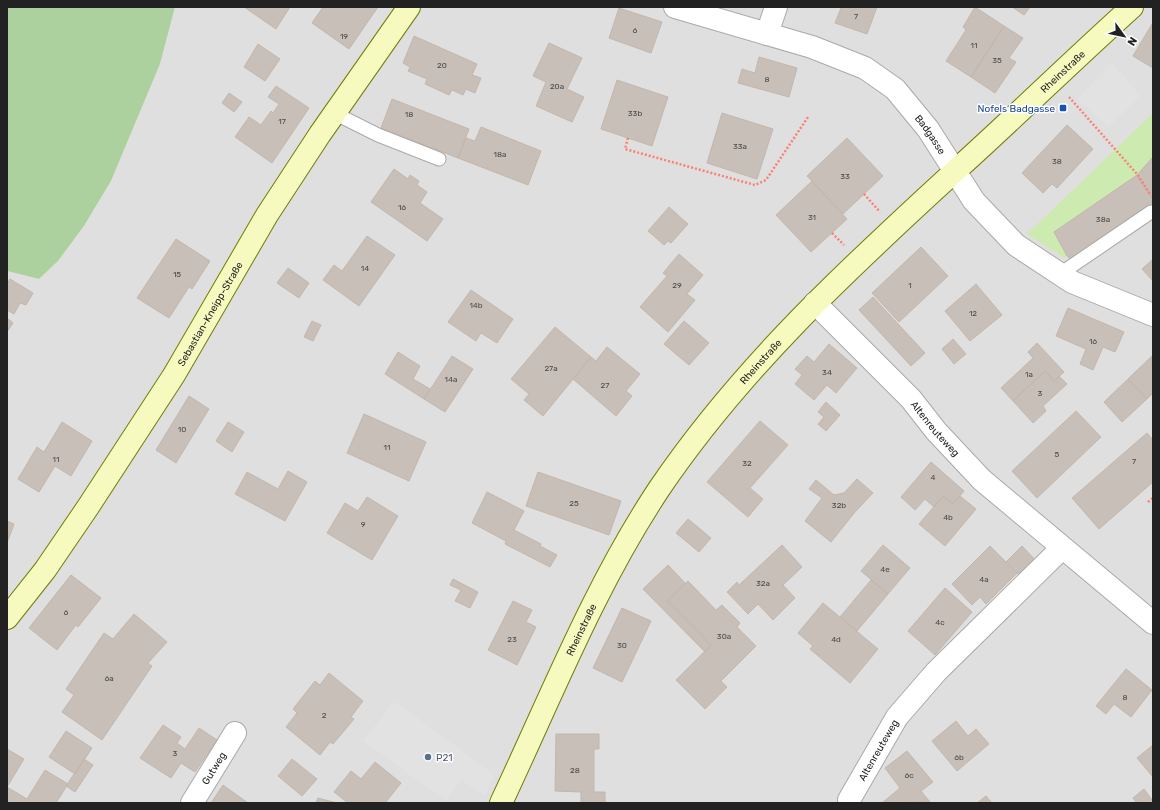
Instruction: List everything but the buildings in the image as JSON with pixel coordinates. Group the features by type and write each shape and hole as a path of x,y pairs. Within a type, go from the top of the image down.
{"main road":[{"name":"Sebastian-Kneipp-Straße","path":"7,618 58,552 170,381 267,215 334,113 409,7"},
{"name":"Rheinstraße","path":"501,803 594,601 659,490 724,402 776,342 863,255 956,171 1132,7"}],"street":[{"name":"Badgasse","path":"675,7 812,47 862,67 895,89 928,129 974,201 1016,245 1072,282 1153,314"},
{"path":"767,34 776,7"},
{"name":"Altenreuteweg","path":"815,303 911,399 936,431 982,480 1153,623"},
{"name":"Altenreuteweg","path":"849,800 897,717 936,672 1062,548"},
{"name":"Gutweg","path":"192,803 235,733"}],"lane":[{"path":"334,113 378,135 439,159"},
{"path":"1060,274 1152,205"}],"path":[{"path":"1054,80 1137,174 1152,205"},
{"path":"628,138 625,148 756,185 766,180 808,117"},
{"path":"1148,502 1153,498"}],"shaded area":[{"path":"175,7 1153,7 1153,803 7,803 7,271 39,279 58,261 84,226 111,181 160,64"},
{"path":"1112,63 1141,96 1108,127 1077,99"},
{"name":"P21","path":"394,701 494,774 486,796 461,780 446,801 363,741"}],"green space":[{"path":"7,7 175,7 160,64 111,181 84,226 58,261 39,279 7,271"},
{"path":"1153,113 1153,157 1137,175 1054,232 1067,256 1065,258 1027,234"}],"place":[{"name":"Nofels Badgasse","path":"1063,108"},
{"name":"P21","path":"428,757"}]}
